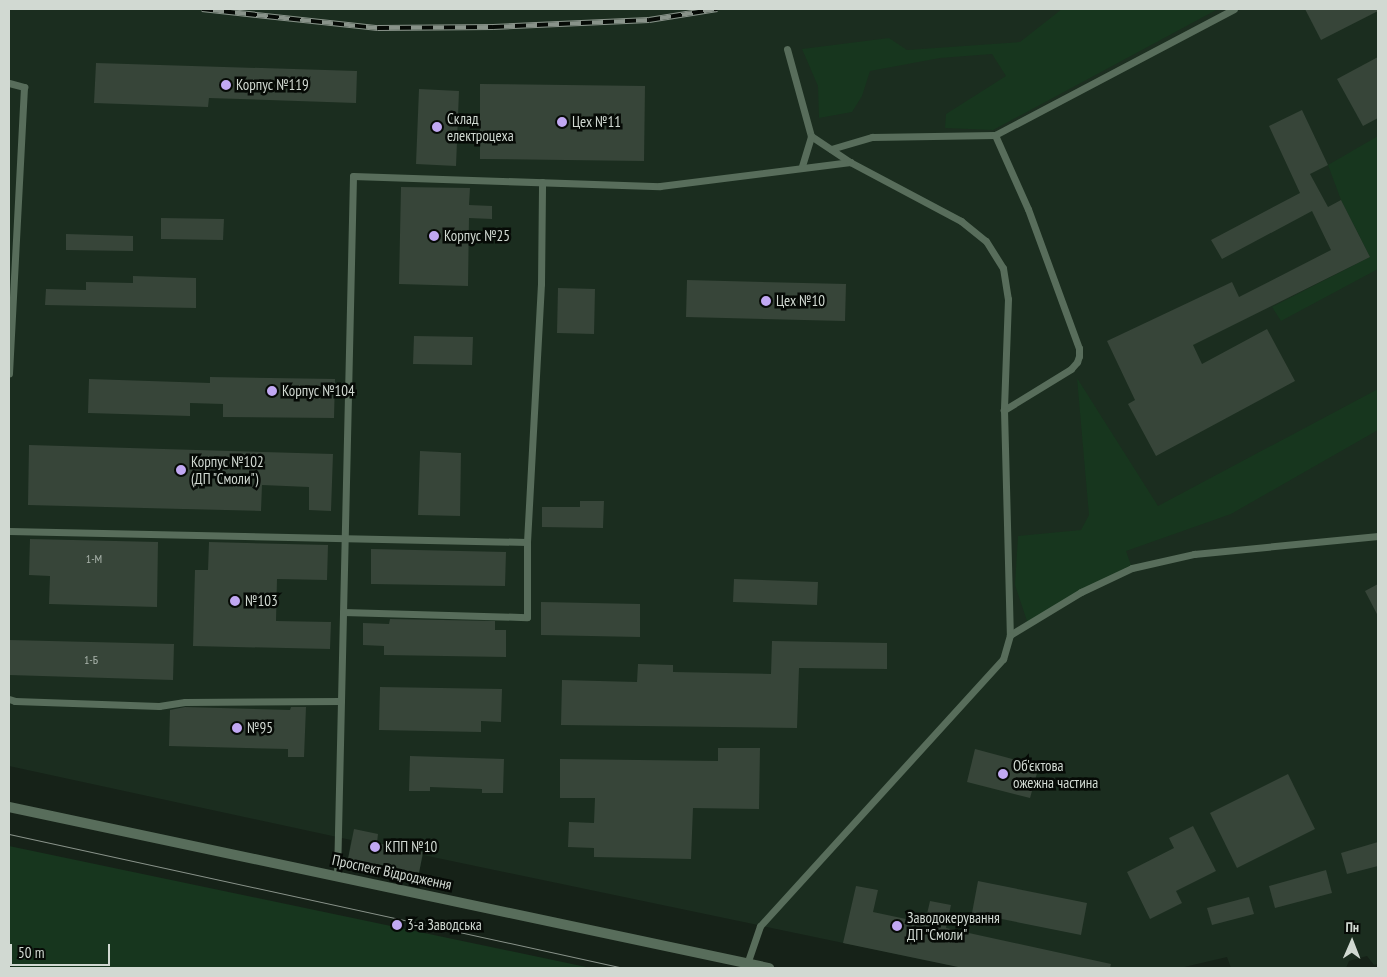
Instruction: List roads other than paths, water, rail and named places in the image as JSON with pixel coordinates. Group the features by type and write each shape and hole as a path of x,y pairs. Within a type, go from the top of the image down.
{"street":[{"name":"Проспект Відродження","path":"9,808 769,968"}],"lane":[{"path":"830,149 872,137 995,135 1234,9"},
{"path":"787,49 811,136 802,166"},
{"path":"9,83 24,88 9,374"},
{"path":"995,135 1028,210 1078,348 1079,356 1071,369 1004,410"},
{"path":"748,964 760,926 1003,660 1010,635 1004,410 1008,299 1003,268 986,241 961,221 850,162 811,136"},
{"path":"337,876 353,176 660,186 802,166 850,162"},
{"path":"343,612 526,617 527,542 541,284 542,182"},
{"path":"9,531 344,540 527,542"},
{"path":"1010,635 1081,592 1132,568 1194,554 1378,536"},
{"path":"9,699 15,701 159,706 185,702 341,701"}],"tram line":[{"path":"9,834 624,968"}],"railway":[{"path":"202,9 378,28 493,27 649,20 717,9"}],"place":[{"name":"Корпус №119","path":"226,85"},
{"name":"Цех №11","path":"562,122"},
{"name":"Склад електроцеха","path":"437,127"},
{"name":"Корпус №25","path":"434,236"},
{"name":"Цех №10","path":"766,301"},
{"name":"Корпус №104","path":"272,391"},
{"name":"Корпус №102 (ДП \"Смоли\")","path":"181,470"},
{"name":"№103","path":"235,601"},
{"name":"№95","path":"237,728"},
{"name":"Об'єктова ожежна частина","path":"1003,774"},
{"name":"КПП №10","path":"375,847"},
{"name":"3-а Заводська","path":"397,925"},
{"name":"Заводокерування ДП \"Смоли\"","path":"897,926"}]}
